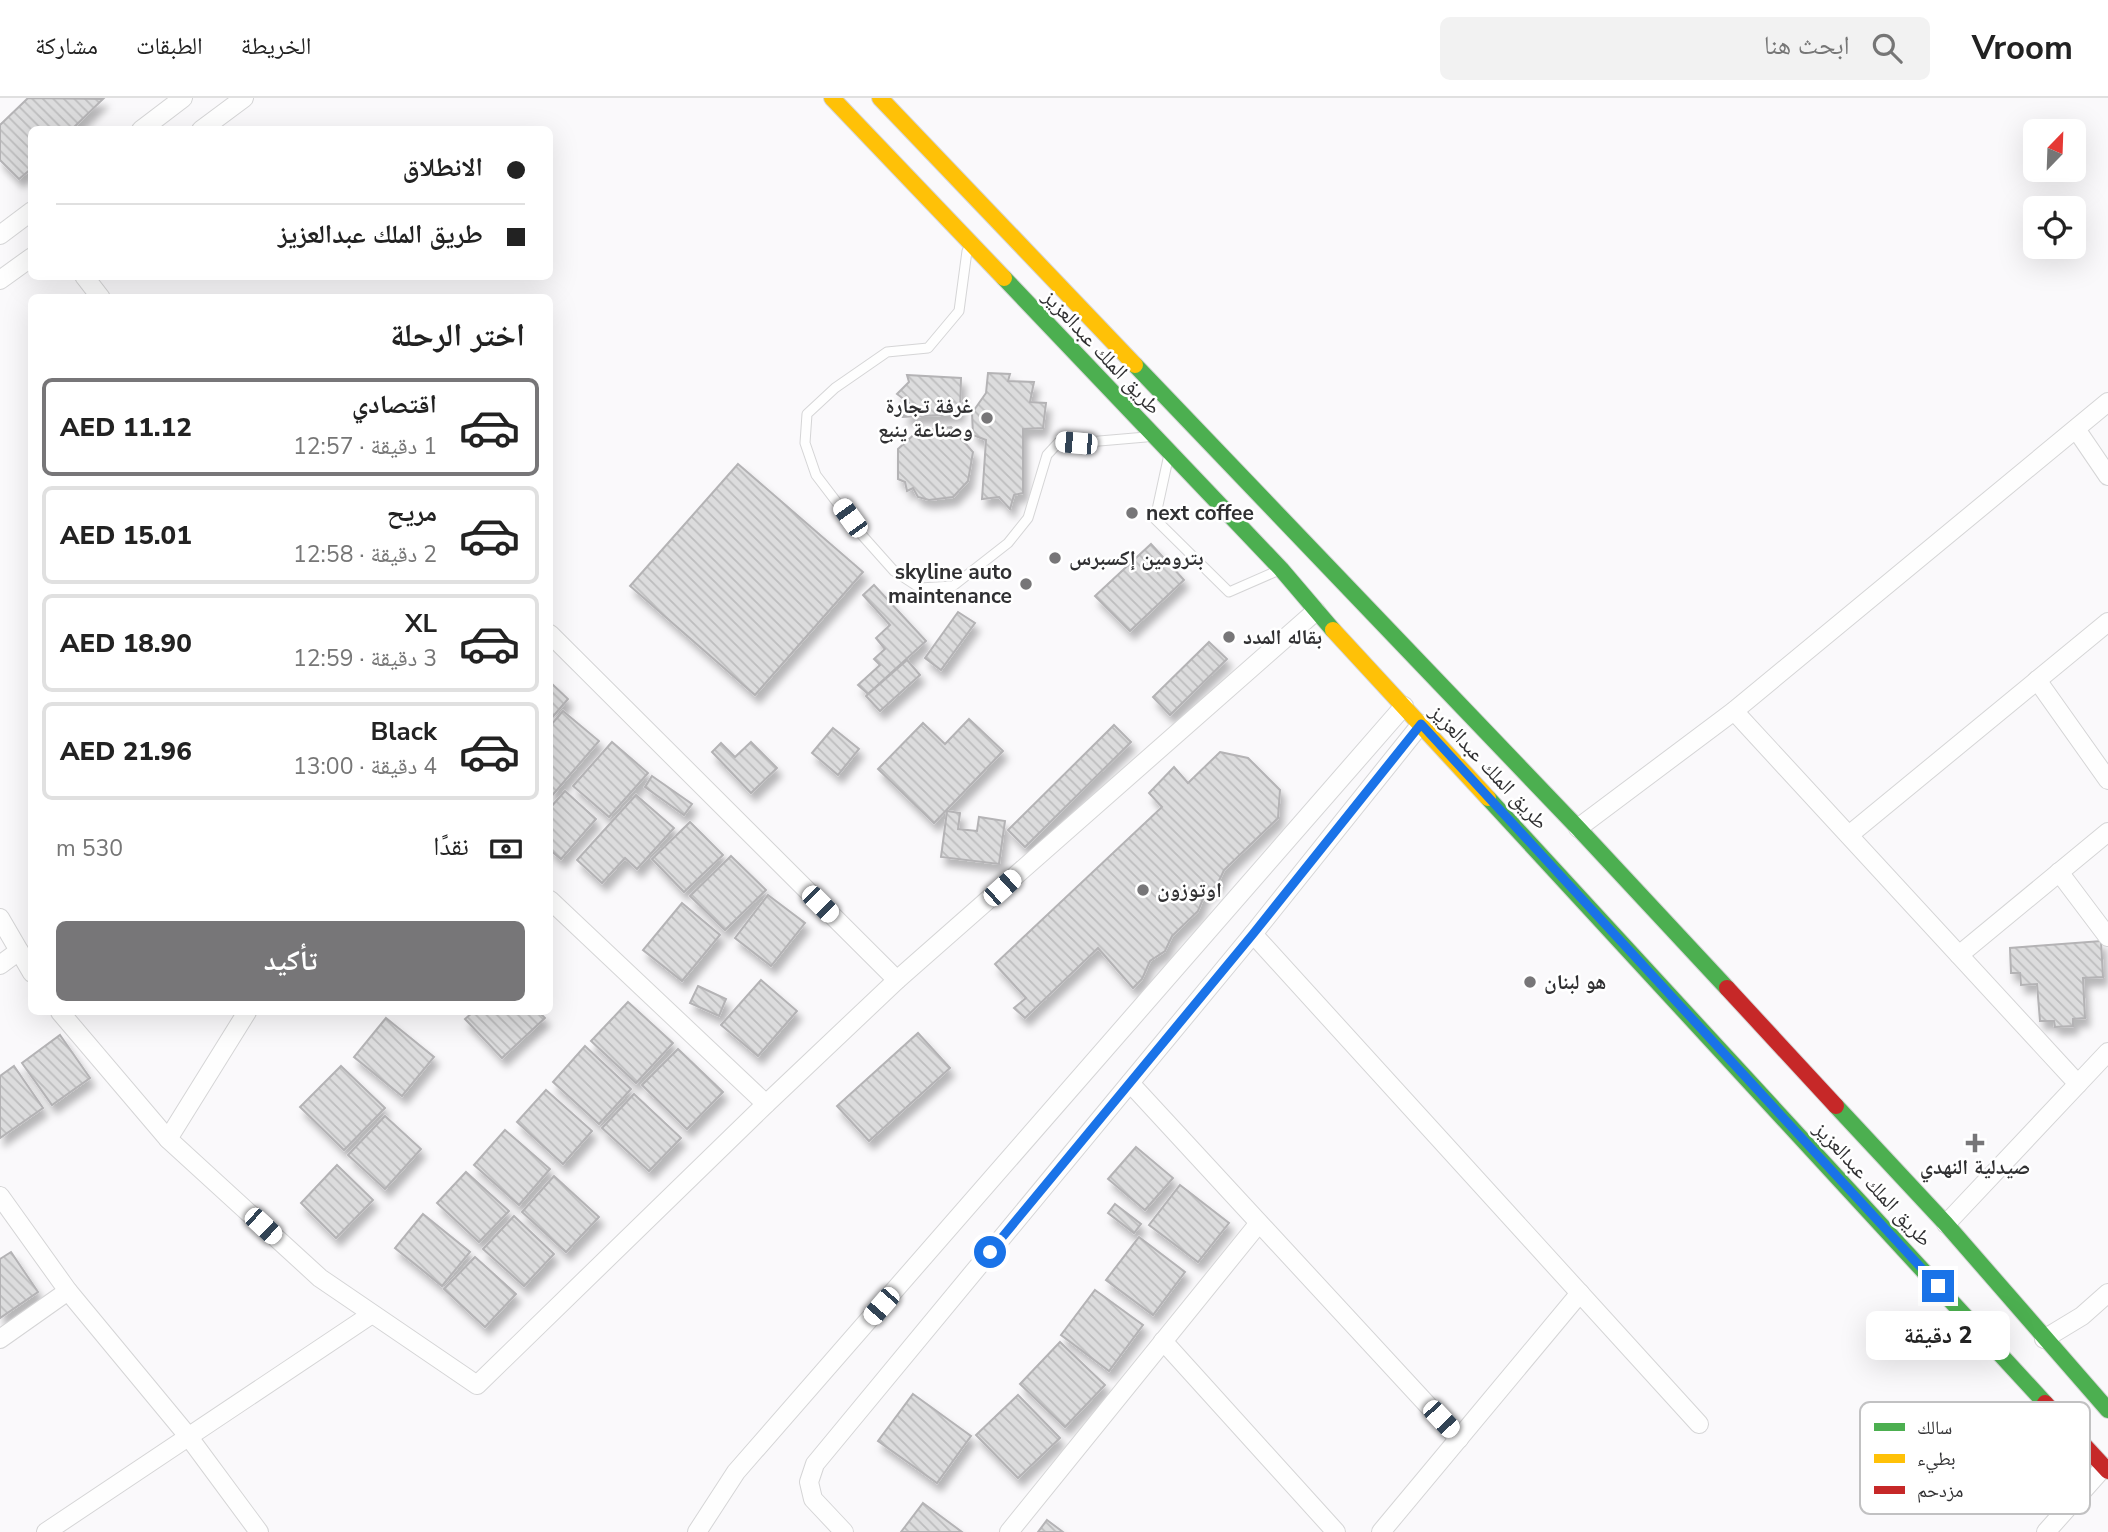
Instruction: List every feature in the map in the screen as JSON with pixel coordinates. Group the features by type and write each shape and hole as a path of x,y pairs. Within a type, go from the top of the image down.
{"highway":[{"name":"طريق الملك عبدالعزيز","path":"832,98 1281,569 1316,611 2044,1402"},
{"name":"طريق الملك عبدالعزيز","path":"880,98 1578,828 1946,1224 2103,1404"},
{"name":"طريق الملك عبدالعزيز","path":"2090,1452 2106,1469"}],"street":[{"path":"146,126 183,98"},
{"path":"206,126 244,98"},
{"path":"0,235 28,214"},
{"path":"0,281 28,260"},
{"path":"1578,828 1734,711 2108,402"},
{"path":"2076,429 2108,476"},
{"path":"64,1015 168,1139 320,1278 477,1385 897,980 1316,611"},
{"path":"1849,835 2108,622"},
{"path":"553,637 897,980"},
{"path":"2038,680 2108,780"},
{"path":"697,1532 736,1472 1404,706"},
{"path":"1734,711 2078,1084"},
{"path":"844,1532 813,1499 808,1482 815,1464 1253,934 1421,724"},
{"path":"1959,955 2108,832"},
{"path":"2059,872 2108,937"},
{"path":"553,903 766,1104"},
{"path":"0,918 28,966"},
{"path":"1253,934 1699,1424"},
{"path":"0,965 19,951"},
{"path":"168,1139 245,1015"},
{"path":"1946,1224 2108,1052"},
{"path":"1130,1083 1459,1439"},
{"path":"0,1196 68,1291 188,1436 259,1532"},
{"path":"1009,1532 1259,1223"},
{"path":"0,1339 68,1291"},
{"path":"1381,1532 1580,1293"},
{"path":"2044,1339 2082,1316 2108,1293"},
{"path":"46,1532 372,1314"},
{"path":"1163,1341 1336,1532"},
{"path":"2103,1404 2108,1381"},
{"path":"2090,1486 2106,1469"},
{"path":"2046,1532 2063,1514"}],"lane":[{"path":"969,243 959,311 928,348 887,352 835,388 807,414 805,443 816,475 861,534 894,571 920,587 953,586 1008,542 1028,518 1047,455 1059,442 1152,436"},
{"path":"1169,454 1155,519 1175,541 1229,592 1281,569"}],"building":[{"path":"28,98 103,99 75,126 28,126 28,171 19,179 0,160 0,125"},
{"path":"988,373 1010,374 1008,381 1034,382 1030,402 1046,403 1043,428 1023,429 1023,493 1014,495 1010,509 999,497 982,499 986,440 973,435 972,413 986,393"},
{"path":"907,375 961,378 960,414 903,417 910,404 897,394 909,382"},
{"path":"951,427 973,452 968,481 953,497 929,500 918,497 913,488 907,491 905,482 898,479 898,449 918,431"},
{"path":"738,464 863,572 755,695 630,586"},
{"path":"1151,544 1184,580 1130,631 1095,596"},
{"path":"874,585 926,641 868,694 858,685 880,665 874,659 885,649 876,638 890,625 863,595"},
{"path":"958,612 975,623 941,670 925,658"},
{"path":"1209,642 1227,659 1170,715 1153,697"},
{"path":"907,660 920,675 880,711 866,696"},
{"path":"553,685 568,699 553,716"},
{"path":"563,711 599,741 553,795 553,723"},
{"path":"969,719 1003,751 934,823 878,769 923,723 945,744"},
{"path":"1114,725 1131,742 1025,847 1008,830"},
{"path":"833,728 859,749 838,775 812,753"},
{"path":"612,742 648,773 609,817 573,786"},
{"path":"751,742 777,768 751,793 712,752 721,743 735,757"},
{"name":"اوتوزون","path":"1220,752 1248,758 1280,790 1278,818 1224,870 1217,885 1205,894 1198,911 1172,936 1165,951 1150,961 1142,979 1133,988 1098,948 1025,1018 1014,1008 1026,998 995,964 1162,807 1149,793 1174,767 1188,783"},
{"path":"652,776 692,804 684,815 645,787"},
{"path":"565,791 596,819 561,859 553,852 553,805"},
{"path":"636,795 674,828 637,869 625,858 602,883 577,860"},
{"path":"947,811 960,813 958,829 977,831 979,817 1005,821 999,864 941,857"},
{"path":"690,822 723,855 684,892 652,859"},
{"path":"731,856 766,890 725,930 690,896"},
{"path":"768,895 805,923 771,966 735,938"},
{"path":"682,903 720,935 682,981 643,950"},
{"path":"2101,941 2103,977 2083,978 2085,1018 2073,1019 2073,1026 2055,1027 2054,1021 2040,1021 2037,984 2021,985 2020,973 2011,973 2010,948"},
{"path":"761,980 797,1011 758,1056 721,1025"},
{"path":"698,986 726,999 719,1016 690,1003"},
{"path":"628,1002 673,1043 636,1083 591,1041"},
{"path":"470,1015 542,1015 545,1018 502,1058 465,1019"},
{"path":"386,1018 434,1057 402,1096 354,1057"},
{"path":"918,1033 950,1068 869,1141 837,1106"},
{"path":"60,1035 90,1078 52,1105 22,1063"},
{"path":"585,1046 631,1089 599,1124 553,1082"},
{"path":"678,1049 723,1092 687,1129 642,1085"},
{"path":"14,1066 43,1108 0,1138 0,1076"},
{"path":"341,1066 385,1108 344,1150 300,1107"},
{"path":"546,1090 592,1131 563,1164 517,1122"},
{"path":"634,1094 681,1138 649,1171 602,1128"},
{"path":"385,1116 421,1149 385,1189 348,1155"},
{"path":"505,1130 550,1169 519,1205 474,1165"},
{"path":"1136,1147 1173,1178 1145,1210 1108,1179"},
{"path":"337,1165 373,1200 336,1238 301,1203"},
{"path":"466,1172 509,1211 479,1242 437,1203"},
{"path":"554,1176 599,1217 566,1252 522,1212"},
{"path":"1180,1185 1229,1223 1198,1262 1149,1225"},
{"path":"1115,1204 1141,1224 1134,1233 1108,1213"},
{"path":"423,1214 470,1252 442,1286 395,1248"},
{"path":"514,1216 554,1254 524,1286 483,1249"},
{"path":"1139,1237 1185,1272 1153,1315 1106,1280"},
{"path":"11,1252 38,1292 0,1318 0,1259"},
{"path":"475,1257 516,1294 485,1327 444,1289"},
{"path":"1095,1290 1143,1325 1109,1371 1061,1335"},
{"path":"1060,1342 1105,1385 1065,1427 1020,1384"},
{"path":"913,1394 971,1436 937,1483 878,1441"},
{"path":"1018,1395 1060,1438 1018,1478 976,1435"},
{"path":"923,1503 962,1532 901,1532"},
{"path":"1047,1520 1063,1532 1038,1532"}],"traffic: fast":[{"path":"1004,278 1281,569 1333,630"},
{"path":"1135,365 1578,828 1727,988"},
{"path":"1488,798 2044,1402"},
{"path":"1836,1106 1946,1224 2108,1410"}],"traffic: slow":[{"path":"832,98 1004,278"},
{"path":"880,98 1135,365"},
{"path":"1333,630 1488,798"}],"traffic: jam":[{"path":"1727,988 1836,1106"},
{"path":"2090,1452 2108,1471"}],"place":[{"name":"غرفة تجارة وصناعة ينبع","path":"987,418"},
{"name":"next coffee","path":"1132,513"},
{"name":"بترومين إكسبرس","path":"1055,558"},
{"name":"skyline auto maintenance","path":"1026,584"},
{"name":"بقاله المدد","path":"1229,637"},
{"name":"اوتوزون","path":"1143,890"},
{"name":"هو لبنان","path":"1530,982"},
{"name":"صيدلية النهدي","path":"1975,1143"}],"route":[{"path":"990,1252 1253,934 1421,724 1938,1286"}]}
